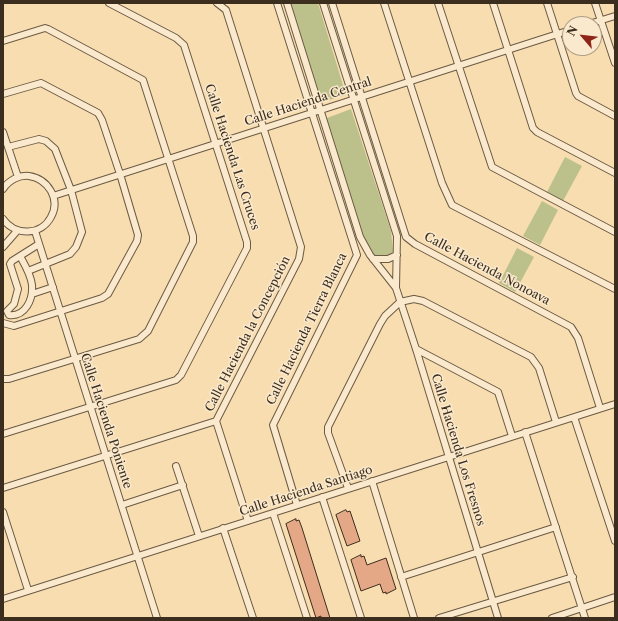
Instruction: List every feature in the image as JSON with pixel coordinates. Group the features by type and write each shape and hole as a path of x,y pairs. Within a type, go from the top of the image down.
{"street":[{"name":"Calle Hacienda Las Cruces","path":"3,434 176,380 181,375 244,256 247,242 216,143 182,43 176,38 108,3"},
{"name":"Calle Hacienda la Concepción","path":"3,488 106,457 216,421 299,260 302,252 265,128 226,10 217,3"},
{"name":"Calle Hacienda Tierra Blanca","path":"277,3 356,249 357,258 273,425 297,504"},
{"name":"Calle Hacienda Los Fresnos","path":"287,3 360,237 373,259 396,288"},
{"name":"Calle Hacienda Los Fresnos","path":"323,3 397,236 396,288 498,618"},
{"name":"Calle Hacienda Nonoava","path":"332,3 406,237 415,244 571,327 578,338 600,408"},
{"path":"384,3 442,183 452,205 612,287"},
{"path":"438,3 492,167 615,232"},
{"path":"493,3 535,130 615,173"},
{"path":"547,3 576,93 578,96 615,116"},
{"path":"595,3 600,16"},
{"path":"602,20 615,16"},
{"path":"602,23 615,63"},
{"path":"3,41 45,28 140,77 143,80 193,236 191,249 144,336 139,339 75,359 9,379 3,379"},
{"name":"Calle Hacienda Central","path":"53,196 562,32"},
{"path":"3,94 42,83 98,113 102,120 137,229 137,241 108,294 102,298 23,323 10,326 3,323"},
{"path":"3,132 18,177"},
{"path":"8,147 39,139 46,141 55,149 71,190 82,228 82,237 70,254 28,271"},
{"path":"3,189 11,180 18,177 35,177 43,181 50,188 53,196 54,207 51,217 44,226 35,231 17,231 3,221"},
{"path":"3,247 17,231"},
{"name":"Calle Hacienda Poniente","path":"35,231 157,618"},
{"path":"20,256 28,271 32,284 32,294 27,307 19,315 9,315 7,311 14,304 18,289 10,264 20,256 39,244"},
{"path":"373,259 388,259 397,255"},
{"path":"32,294 53,287"},
{"path":"348,488 328,433 328,427 380,324 400,302 414,299 423,301 531,357 539,368 556,422"},
{"path":"19,315 23,323"},
{"path":"416,349 498,392 512,436"},
{"name":"Calle Hacienda Santiago","path":"3,599 297,504 615,404"},
{"path":"574,417 615,541"},
{"path":"216,421 248,521"},
{"path":"525,432 585,618"},
{"path":"176,466 199,536"},
{"path":"372,481 414,618"},
{"path":"122,505 183,485"},
{"path":"322,497 361,618"},
{"path":"3,512 28,590"},
{"path":"272,513 307,618"},
{"path":"401,577 556,527"},
{"path":"223,528 253,618"},
{"path":"439,618 573,577"},
{"path":"552,618 615,597"}],"green space":[{"path":"289,3 318,3 346,95 322,102"},
{"path":"351,109 391,231 393,251 389,258 374,256 365,244 326,121 327,118"},
{"path":"565,157 582,166 563,201 547,192"},
{"path":"542,201 558,210 540,245 523,236"},
{"path":"517,248 534,257 515,292 499,283"}],"building":[{"path":"346,510 347,512 350,511 360,541 347,546 336,515"},
{"path":"296,519 296,521 299,520 302,528 330,618 321,618 321,616 316,618 286,524"},
{"path":"361,555 361,557 364,556 367,565 386,558 396,589 386,594 386,592 383,593 380,584 361,591 351,560"}]}
